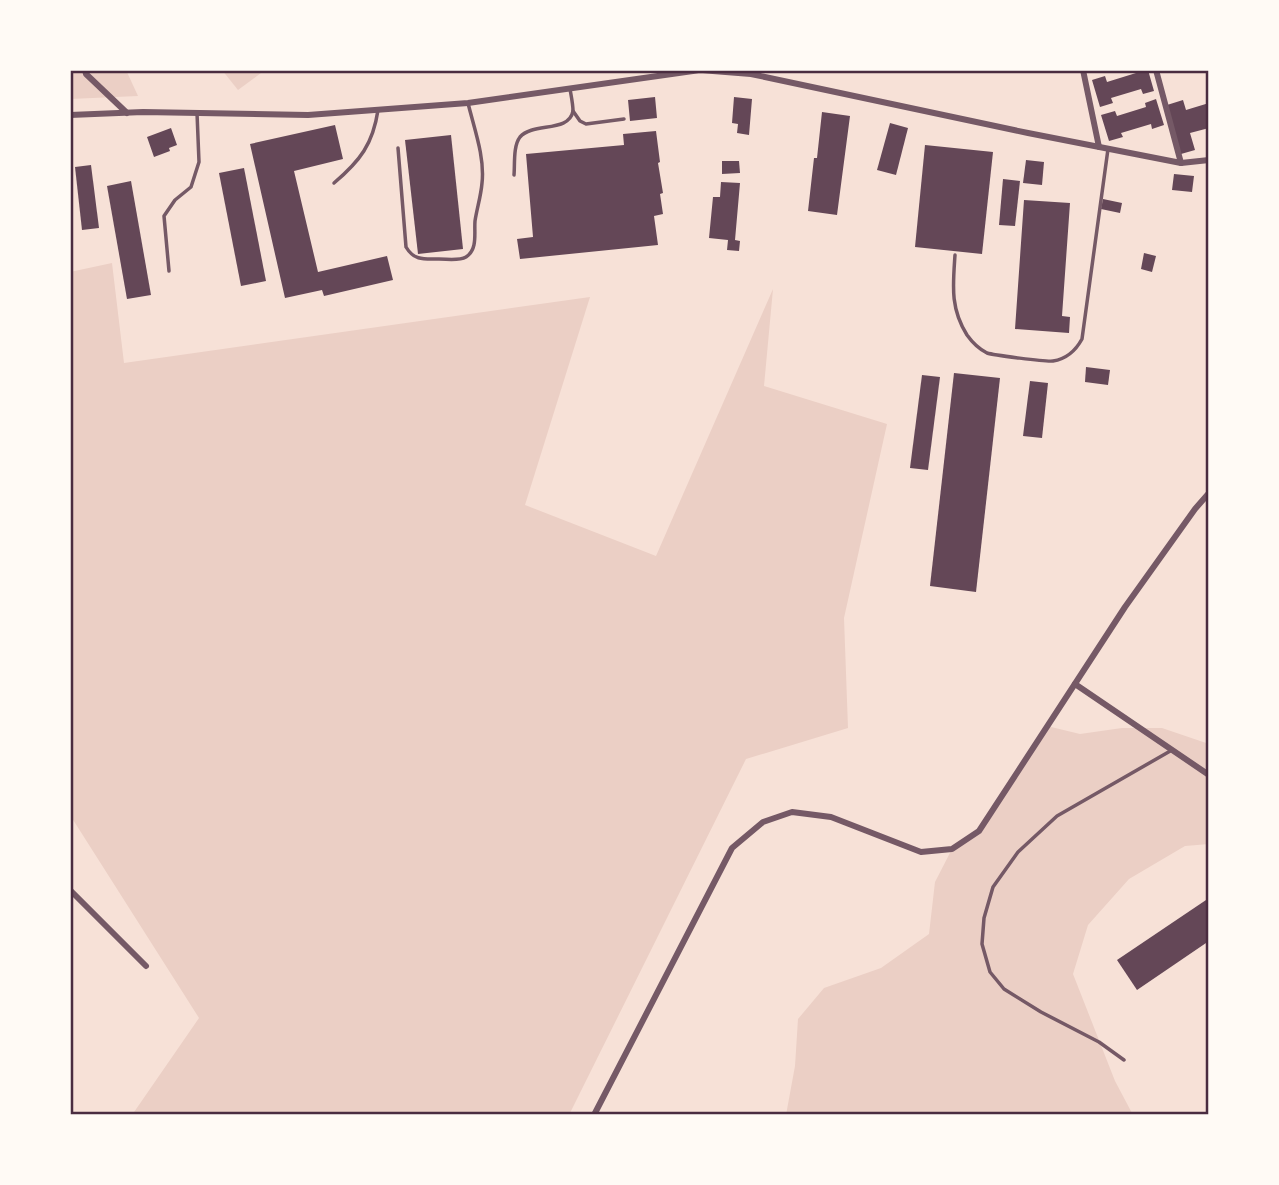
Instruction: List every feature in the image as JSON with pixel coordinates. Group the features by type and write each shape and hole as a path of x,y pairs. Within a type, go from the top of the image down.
{"street":[{"path":"85,70 127,113"},
{"path":"70,115 308,115 379,110 468,103 700,70 751,74 1181,163 1209,160"},
{"path":"1083,70 1099,147"},
{"path":"1156,70 1181,163"},
{"path":"594,1115 732,848 763,822 792,812 831,817 921,852 952,849 979,831 1125,607 1209,493"},
{"path":"1075,684 1209,775"},
{"path":"70,890 146,966"}],"lane":[{"path":"570,89 573,111 580,121 586,124 624,119"},
{"path":"398,148 406,247 418,258 465,258 475,242 475,222 483,181 480,149 468,103"},
{"path":"334,183 354,165 368,147 379,110"},
{"path":"514,175 520,137 533,129 559,125 565,122 573,111"},
{"path":"169,271 164,216 175,200 191,187 199,162 197,113"},
{"path":"955,255 952,296 966,334 975,345 988,354 1052,361 1066,356 1076,349 1082,339 1108,149"},
{"path":"1124,1060 1099,1042 1004,989 990,972 982,944 984,918 993,887 1018,852 1057,816 1173,750"}],"shaded area":[{"path":"70,70 126,70 138,96 70,99"},
{"path":"222,70 265,70 238,90"},
{"path":"112,263 124,363 590,297 525,505 656,556 773,289 764,386 887,424 844,618 848,728 746,759 569,1115 132,1115 199,1018 70,815 70,272"},
{"path":"1047,726 1080,734 1122,728 1162,728 1209,744 1209,844 1185,846 1129,879 1088,925 1073,974 1115,1081 1133,1115 786,1115 795,1066 798,1019 824,988 881,968 929,934 935,882 952,849 979,831"}],"building":[{"path":"1136,70 1148,70 1154,91 1143,94 1141,89 1111,98 1113,103 1100,107 1092,80 1105,76 1107,82 1136,73"},
{"path":"655,97 657,118 630,121 628,100"},
{"path":"734,97 752,99 749,135 737,133 738,124 732,123"},
{"path":"1156,99 1164,125 1152,129 1151,124 1121,133 1123,137 1109,141 1101,115 1115,111 1117,116 1146,107 1145,103"},
{"path":"1183,100 1186,110 1209,103 1209,128 1190,133 1195,150 1181,154 1167,105"},
{"path":"822,112 850,116 837,215 808,211"},
{"path":"890,123 908,128 896,175 877,170"},
{"path":"335,125 343,159 294,171 318,272 387,256 393,280 324,296 322,290 285,298 250,144"},
{"path":"171,128 177,145 154,157 147,137"},
{"path":"656,131 663,193 660,194 663,214 654,216 658,245 520,259 517,239 533,237 526,154 624,145 623,134"},
{"path":"451,135 463,249 418,254 405,140"},
{"path":"925,145 993,152 982,254 915,247"},
{"path":"1026,160 1044,162 1042,185 1023,183"},
{"path":"722,161 739,161 740,173 722,174"},
{"path":"91,165 99,228 82,230 75,167"},
{"path":"244,168 266,281 241,286 219,173"},
{"path":"1174,174 1194,176 1192,192 1172,190"},
{"path":"1003,179 1020,181 1015,226 999,225"},
{"path":"131,181 151,295 127,299 107,186"},
{"path":"721,182 740,183 735,240 740,241 739,251 727,250 728,240 709,238 713,197 720,197"},
{"path":"1103,199 1122,203 1120,213 1101,209"},
{"path":"1024,200 1070,203 1062,316 1070,317 1069,333 1015,329"},
{"path":"1144,253 1156,256 1152,272 1141,269"},
{"path":"1086,367 1110,370 1108,385 1085,382"},
{"path":"954,373 1000,378 976,592 930,586"},
{"path":"922,375 940,377 928,470 910,468"},
{"path":"1030,381 1048,383 1042,438 1023,436"},
{"path":"1209,898 1209,941 1137,990 1117,960"}]}
